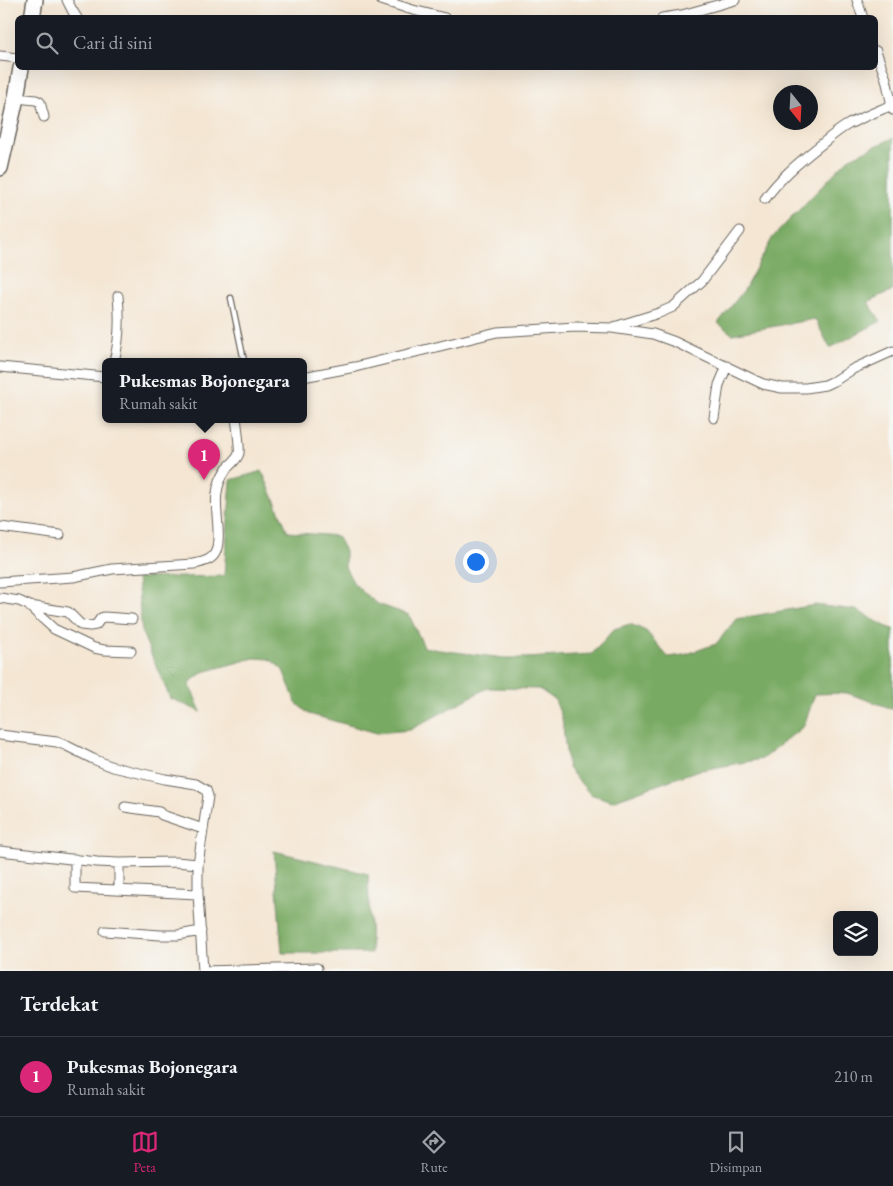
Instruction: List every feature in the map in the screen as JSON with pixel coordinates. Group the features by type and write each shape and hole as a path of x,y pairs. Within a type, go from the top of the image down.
{"highway":[{"path":"33,15 36,0"},
{"path":"0,168 21,70"}],"street":[{"path":"67,0 75,15"},
{"path":"381,0 433,15"},
{"path":"677,15 735,0"},
{"path":"856,0 862,15"},
{"path":"0,56 15,58"},
{"path":"765,199 786,174 826,140 848,125 872,113 893,108 878,57"},
{"path":"16,98 38,101 44,117"},
{"path":"612,328 673,307 702,281 740,232"},
{"path":"115,358 119,323 118,296"},
{"path":"307,376 356,367 497,332 575,327 612,328 653,334 675,342 747,376 782,388 813,387 830,383 853,369 893,351"},
{"path":"714,418 719,385 727,366"},
{"path":"0,367 102,377"},
{"path":"0,582 73,577 109,570 194,564 210,559 217,546 217,490 224,474 239,451 236,423"},
{"path":"0,527 60,535"},
{"path":"0,598 19,600 30,606 54,629 94,648 131,651"},
{"path":"30,606 68,612 81,624 90,626 96,624 104,617 132,618"},
{"path":"0,735 57,742 113,766 203,787 208,796 198,864 203,971 317,968"},
{"path":"125,807 159,812 162,815 203,830"},
{"path":"0,851 97,862 198,864"},
{"path":"75,859 75,888 198,894"},
{"path":"119,863 119,890"},
{"path":"105,931 160,936 201,931"}],"lane":[{"path":"231,298 243,358"}],"green space":[{"path":"893,138 893,290 868,302 881,321 830,348 815,319 732,334 718,323 744,290 773,237 848,159"},
{"path":"262,471 288,532 337,536 345,551 345,567 353,582 378,604 409,615 424,647 504,658 592,654 614,629 630,624 646,631 668,657 684,655 716,644 736,619 815,605 856,610 893,629 893,709 847,693 815,694 804,726 762,759 696,771 612,801 590,794 568,768 562,718 555,700 539,689 487,688 410,730 377,733 309,714 296,703 283,670 270,659 254,658 203,672 189,683 201,712 170,698 142,633 137,578 224,576 231,480"},
{"path":"274,851 368,874 371,953 282,953"}],"place":[{"name":"Pukesmas Bojonegara","path":"204,480"}]}
